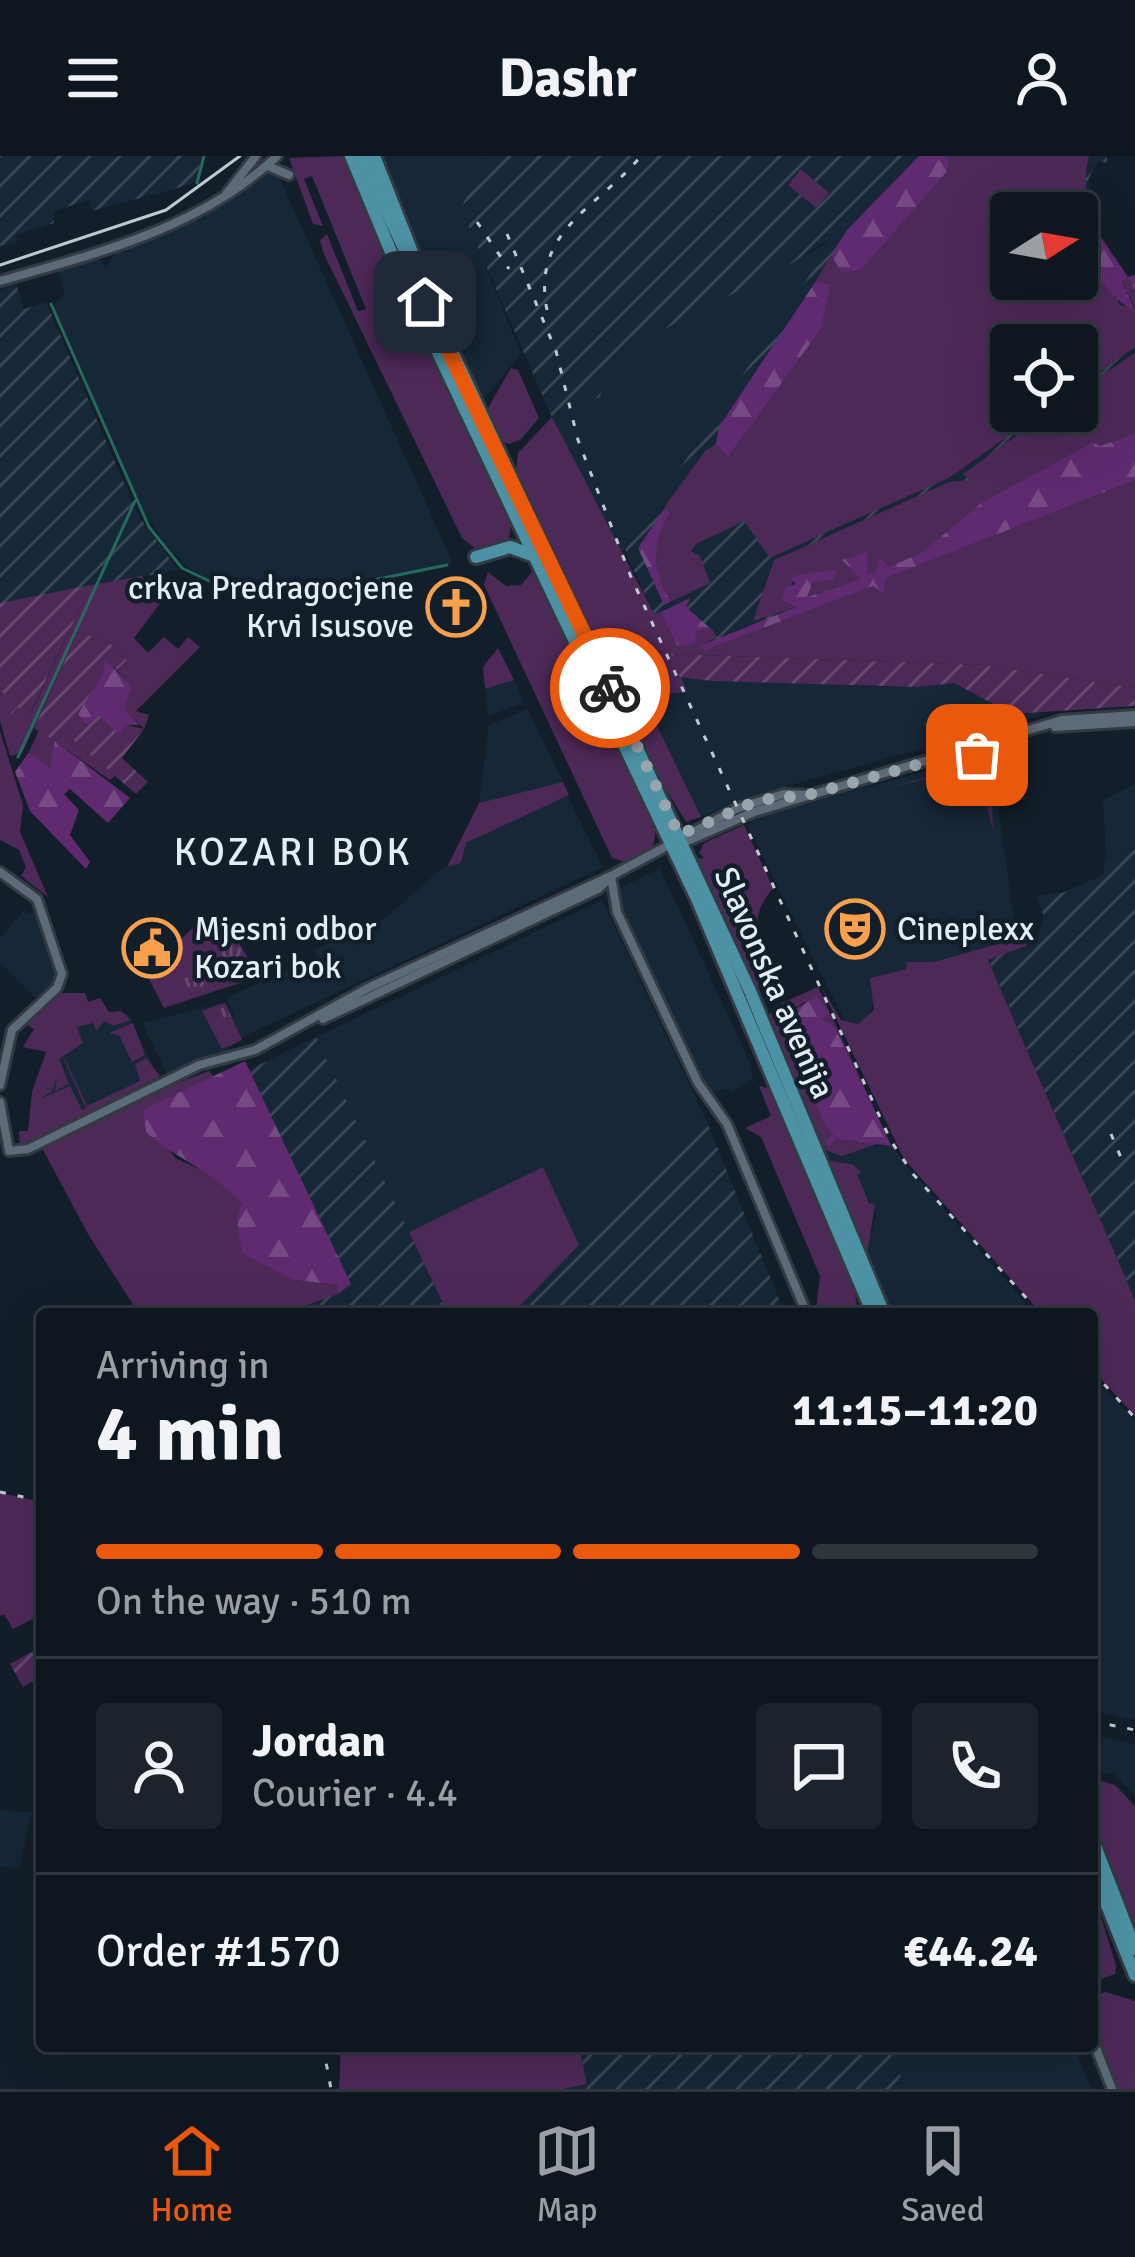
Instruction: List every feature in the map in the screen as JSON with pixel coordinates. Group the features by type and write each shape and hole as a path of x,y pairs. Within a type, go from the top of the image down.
{"main road":[{"name":"Slavonska avenija","path":"351,156 532,556 678,842 871,1308"},
{"name":"Slavonska avenija","path":"362,156 678,842 881,1308"},
{"path":"374,156 440,333"},
{"path":"479,562 501,550 514,529 508,505"},
{"path":"501,550 532,556"},
{"path":"1098,1853 1135,1949"},
{"path":"1098,1883 1135,1975"}],"street":[{"path":"223,199 256,156"},
{"path":"0,281 158,231 223,199 277,156"},
{"path":"267,166 289,175"},
{"path":"246,168 249,181"},
{"path":"312,1022 397,974 611,876 759,800 808,795 931,762 977,755 992,744 1077,717 1135,719"},
{"path":"0,872 33,894 52,935 62,978 8,1036 0,1085"},
{"path":"0,1102 9,1151 36,1145 199,1065 240,1057 598,889 611,876"},
{"path":"611,876 612,895 700,1087 727,1124 804,1308"},
{"path":"598,889 612,895"},
{"path":"1097,2052 1112,2089"}],"shaded area":[{"path":"0,156 202,156 196,181 189,185 92,211 89,200 60,209 53,212 54,223 16,235 17,244 0,246"},
{"path":"378,156 485,156 462,209 521,354 482,402"},
{"path":"485,156 1107,156 1107,163 1098,161 1089,178 1089,192 990,192 990,300 1098,300 1098,233 1128,277 1135,275 1135,688 981,665 671,654 625,550 838,233 791,264 616,354 600,397 552,417 461,209"},
{"path":"269,170 277,172 453,563 273,599 221,586 191,570 164,543 145,513 52,306 65,294 58,271 98,258 105,267 118,251 210,213"},
{"path":"843,226 625,550 619,552 552,417 600,397 616,354 821,247"},
{"path":"16,284 24,309 46,302 138,515 178,570 0,603 0,290"},
{"path":"680,677 882,687 954,683 1012,714 1029,709 1046,714 745,798 701,817 643,695 686,692"},
{"path":"514,680 525,702 488,716 485,689"},
{"path":"528,709 563,782 479,803 489,725"},
{"path":"975,758 988,761 993,771 1017,940 934,962 908,962 906,969 871,978 875,995 870,1017 858,1024 845,1022 747,825 762,815"},
{"path":"1135,784 1135,848 1106,859 1103,800"},
{"path":"567,795 603,867 245,1036 224,1053 167,1074 142,1023 225,1002 239,1024 226,998 316,956 314,949 384,919 441,869 461,863 466,843"},
{"path":"1135,848 1135,1300 988,959 1038,936 1044,917 1036,896 1062,893 1103,875 1105,860"},
{"path":"660,868 751,1065 753,1079 731,1093 727,1089 710,1093 616,901 618,889"},
{"path":"602,900 704,1115 518,1308 445,1308 316,1037"},
{"path":"24,910 28,914 38,910 59,973 55,986 36,999 0,962 0,938"},
{"path":"128,1013 159,1079 39,1139 35,1108 40,1077 66,1027"},
{"path":"316,1037 445,1308 302,1308 351,1284 249,1070"},
{"path":"704,1115 783,1308 518,1308"},
{"path":"862,1145 890,1146 1030,1308 887,1308 865,1254 876,1215 852,1166 828,1163 822,1149 848,1153"},
{"path":"1098,1381 1135,1421 1135,1720 1098,1712"},
{"path":"1098,1736 1135,1744 1135,1797 1116,1775 1100,1771"},
{"path":"0,1811 32,1812 19,1868 0,1867"},
{"path":"580,2052 895,2052 903,2089 563,2089 587,2084"},
{"path":"895,2052 1076,2052 1091,2089 903,2089"}],"green space":[{"path":"346,156 494,481 511,526 508,542 480,552 462,538 324,254 320,240 327,234 358,311 366,309 312,176 304,179 323,226 313,224 289,158"},
{"path":"919,156 948,156 948,170 861,270 842,273 831,255 847,230"},
{"path":"948,156 1089,156 1087,192 990,192 990,300 1098,300 1098,270 1120,305 1135,309 1135,347 1098,373 1098,324 990,324 990,432 1014,432 949,478 827,532 827,526 825,533 770,558 744,521 696,544 691,551 700,556 710,583 670,602 656,557 670,513 664,509 668,502 705,451 716,444 729,456 821,329 831,285 816,281 831,255 842,273 861,270 947,170"},
{"path":"801,169 829,193 816,208 788,185"},
{"path":"1100,236 1128,277 1135,275 1135,290 1128,278 1122,281 1135,311 1098,275"},
{"path":"1128,278 1135,290 1135,309 1122,280"},
{"path":"816,281 831,285 821,329 728,457 716,444 719,427"},
{"path":"1135,353 1135,434 1100,446 1093,442 981,503 923,552 889,567 880,558 876,573 867,575 868,553 844,561 862,579 805,597 814,582 835,569 796,575 783,601 796,607 753,621 774,560 949,482 970,480 963,474 1021,432 1098,432 1098,378"},
{"path":"511,368 518,370 539,418 520,440 509,444 501,441 488,408"},
{"path":"552,417 654,614 661,612 671,626 712,629 717,637 701,646 706,650 873,586 883,592 886,578 1135,480 1135,688 981,665 672,654 687,692 643,696 701,817 686,822 654,770 516,472 518,453"},
{"path":"1135,434 1135,480 886,578 883,593 873,586 706,650 700,646 796,607 782,600 786,587 796,584 790,578 796,575 836,569 834,579 813,582 807,597 861,579 842,560 868,552 867,574 876,573 879,557 889,567 923,552 981,503 1093,442 1100,446"},
{"path":"664,509 670,513 656,557 670,602 664,605 638,548"},
{"path":"529,561 656,829 653,847 625,862 612,858 484,585 488,572 506,586 521,585 532,572"},
{"path":"142,576 161,602 134,638 148,653 164,637 178,649 188,637 200,647 136,711 149,715 144,729 123,708 132,686 117,670 127,660 109,642 78,632 22,753 10,756 0,721 0,686 13,713 18,707 31,713 91,585"},
{"path":"91,585 30,714 18,707 12,714 0,686 0,603"},
{"path":"690,598 686,607 711,629 696,631 695,643 678,646 661,612"},
{"path":"78,632 109,642 127,660 117,670 105,660 103,674 78,714 86,725 100,716 118,734 127,725 144,729 122,758 148,782 136,794 64,732 55,741 34,728"},
{"path":"498,648 514,680 485,689 483,667"},
{"path":"671,654 981,665 1135,688 1135,706 1012,714 954,683 917,687 712,681 680,677"},
{"path":"105,659 132,686 124,708 139,725 127,725 118,735 86,726 78,714"},
{"path":"39,730 55,741 64,732 115,776 110,780 56,742 50,770 29,752"},
{"path":"0,731 23,805 20,832 48,897 21,876 26,867 19,850 0,840"},
{"path":"55,741 130,798 108,823 70,789 64,794 79,810 70,835 90,862 86,869 30,811 15,772 29,752 50,769"},
{"path":"981,762 991,773 993,829 976,766 877,791"},
{"path":"563,782 569,795 466,843 461,863 447,867 479,803"},
{"path":"744,825 773,888 757,924 779,983 766,991 756,986 698,859 704,858 699,853 704,843"},
{"path":"206,915 231,928 258,977 164,1008 146,973"},
{"path":"1016,939 1028,945 988,960 1135,1300 1135,1416 1098,1376 1098,1308 1037,1308 904,1159 821,987 841,1020 858,1024 874,1010 870,978 906,969 907,962 934,962"},
{"path":"818,987 892,1147 910,1172 890,1146 834,1027 826,1025 805,1002 782,1016 835,1137 826,1140 830,1147 836,1139 877,1144 842,1156 822,1149 769,1015 775,1006"},
{"path":"58,993 85,993 88,1002 100,998 109,1012 121,1011 131,1020 113,1026 105,1021 96,1030 93,1023 77,1027 83,1043 59,1059 69,1084 55,1091 57,1076 53,1090 40,1086 53,1091 38,1100 70,1086 82,1110 86,1108 65,1059 87,1106 140,1081 135,1064 146,1058 160,1076 20,1147 19,1131 28,1131 32,1092 46,1052 23,1047 34,1029 27,1025"},
{"path":"817,997 829,1013 822,1019 834,1026 891,1146 836,1139 829,1148 826,1140 834,1135 823,1121 782,1016"},
{"path":"225,1003 242,1040 222,1049 202,1011"},
{"path":"133,1023 145,1055 132,1062 119,1035 109,1033"},
{"path":"245,1061 351,1284 338,1294 338,1285 294,1280 242,1253 237,1218 241,1203 219,1182 146,1132 143,1110"},
{"path":"209,1071 214,1077 144,1110 175,1158 221,1179 241,1203 237,1218 294,1280 338,1285 338,1294 302,1308 135,1308 42,1148 139,1098"},
{"path":"759,1086 773,1089 808,1169 838,1242 856,1308 816,1308 820,1276 761,1137 745,1128 771,1116"},
{"path":"829,1161 852,1164 862,1173 857,1174 869,1203 875,1205 867,1254"},
{"path":"543,1167 579,1245 518,1308 445,1308 409,1232"},
{"path":"0,1493 36,1501 36,1617 13,1629 4,1614 0,1616"},
{"path":"31,1652 36,1654 36,1680 23,1687 10,1664"},
{"path":"1098,1780 1115,1785 1135,1806 1135,1930 1098,1832"},
{"path":"1098,1908 1116,1965 1115,1974 1098,1980"},
{"path":"1098,1994 1135,2001 1135,2089 1116,2089 1098,2043"},
{"path":"341,2052 580,2052 587,2084 563,2089 339,2089"}],"waterway":[{"path":"197,183 204,156"},
{"path":"51,304 149,527 182,568 234,593 275,600 447,565"},
{"path":"18,757 135,501"}],"tram line":[{"path":"0,265 166,210 240,156"}],"railway":[{"path":"547,310 545,283 558,240 641,156"},
{"path":"477,222 509,269"},
{"path":"507,234 556,351 578,440 631,577 891,1141 913,1174 1036,1308"},
{"path":"1111,1134 1122,1160"},
{"path":"1098,1378 1135,1418"},
{"path":"0,1492 36,1500"},
{"path":"1098,1722 1135,1730"},
{"path":"324,2052 331,2089"}],"way so far":[{"path":"610,688 679,835 759,800 808,795 992,744 977,755"}],"place":[{"name":"crkva Predragocjene Krvi Isusove","path":"456,607"},
{"name":"Cineplexx","path":"855,929"},
{"name":"Mjesni odbor Kozari bok","path":"152,948"}],"district":[{"name":"KOZARI BOK","path":"293,852"}],"route":[{"path":"425,302 610,688"}]}
